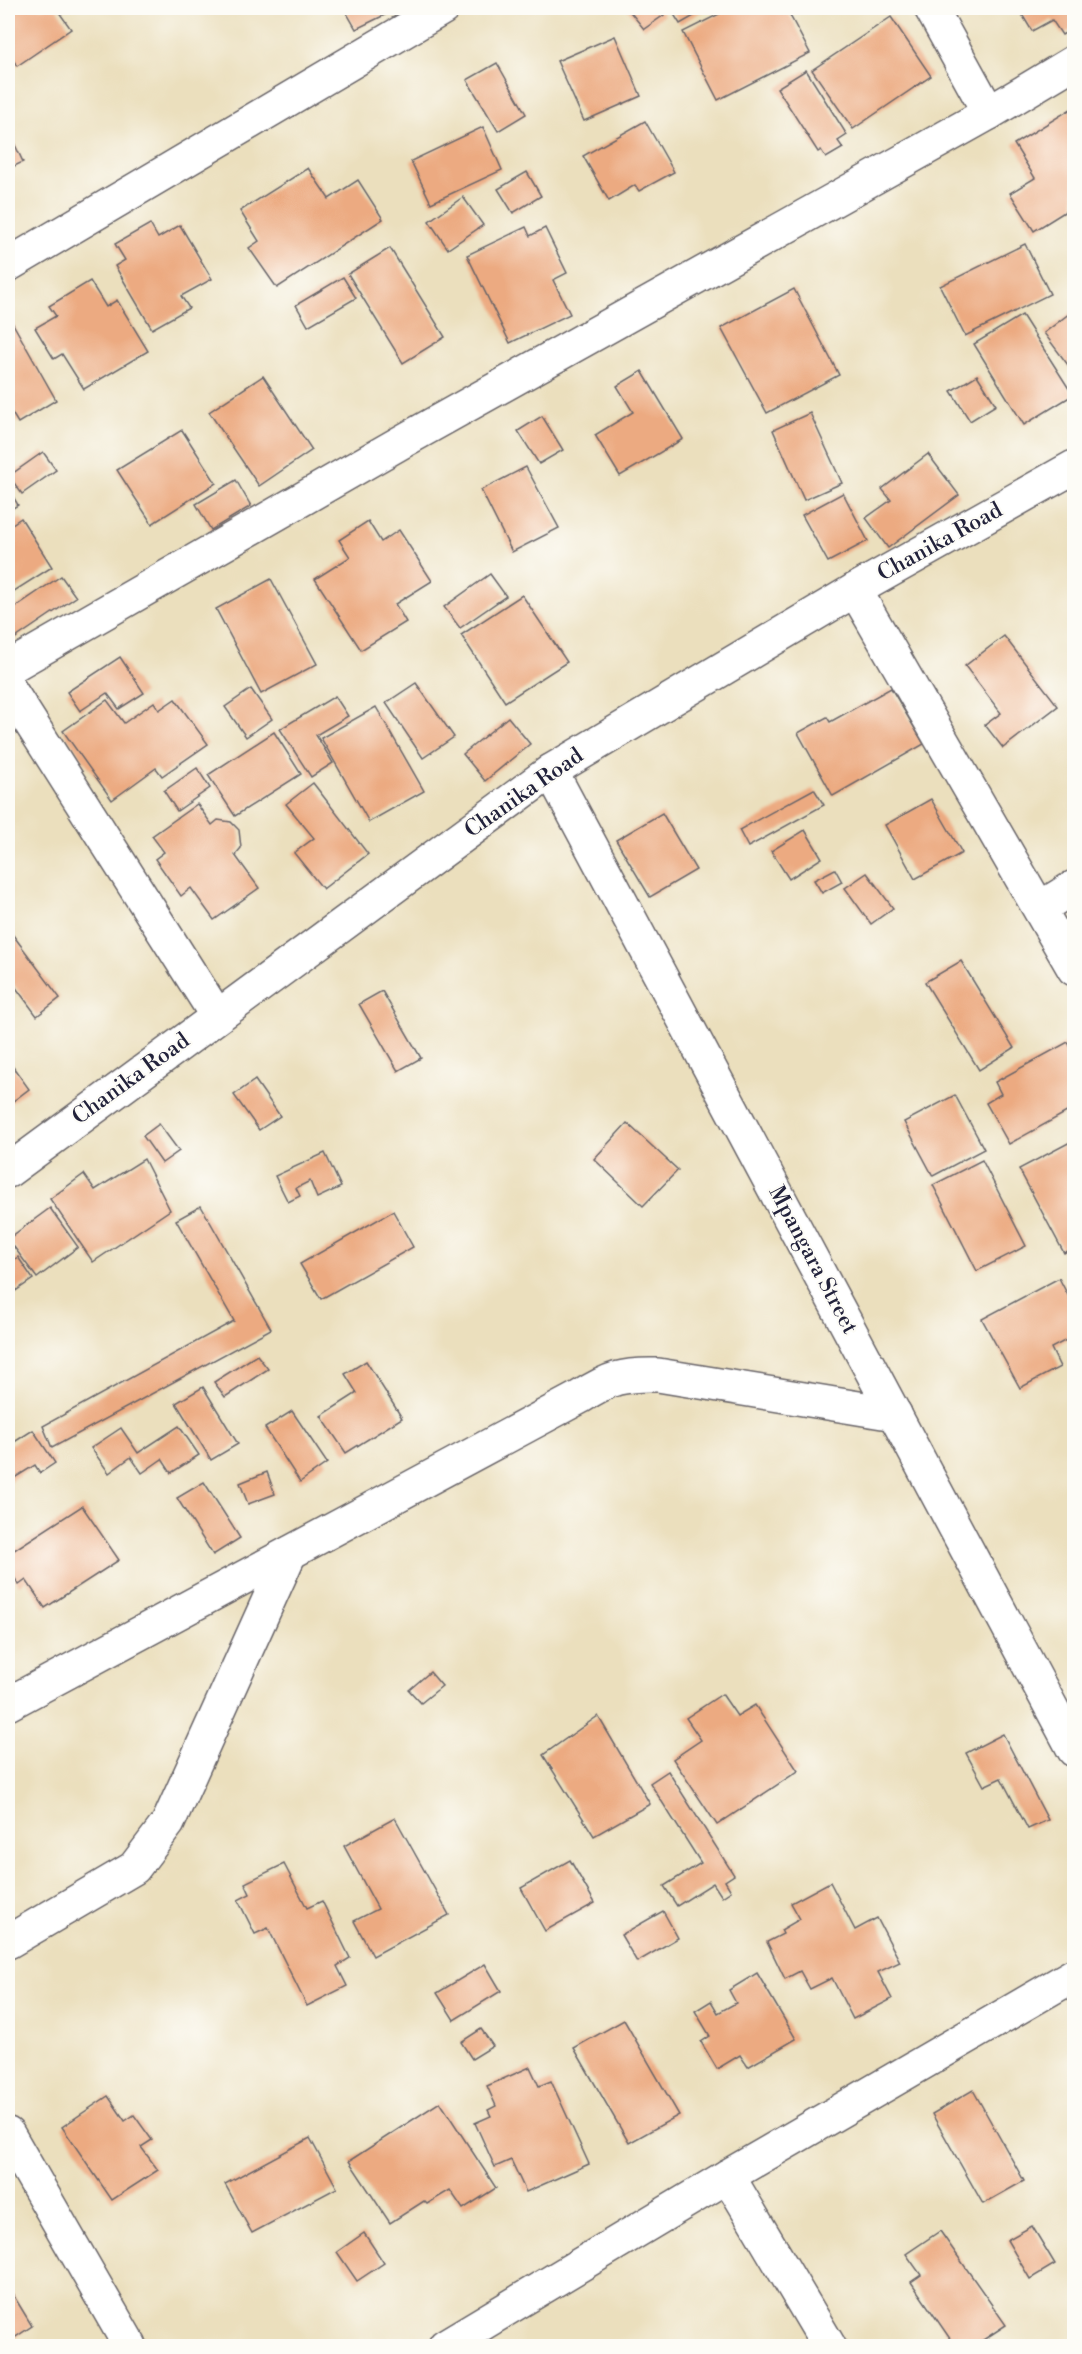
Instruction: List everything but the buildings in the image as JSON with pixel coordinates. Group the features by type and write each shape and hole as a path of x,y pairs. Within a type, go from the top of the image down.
{"street":[{"path":"8,264 443,8"},
{"path":"931,8 989,113"},
{"path":"8,668 405,441 989,113 1074,62"},
{"name":"Chanika Road","path":"8,1171 551,771 855,590 1074,467"},
{"path":"855,590 1074,969"},
{"path":"8,687 217,1016"},
{"name":"Mpangara Street","path":"551,771 895,1414 1070,1731"},
{"path":"1040,908 1074,887"},
{"path":"8,1704 604,1382 630,1374 658,1375 895,1414"},
{"path":"8,1942 134,1868 168,1824 290,1553"},
{"path":"445,2346 728,2176 1074,1975"},
{"path":"8,2134 119,2343"},
{"path":"728,2176 829,2346"}]}
